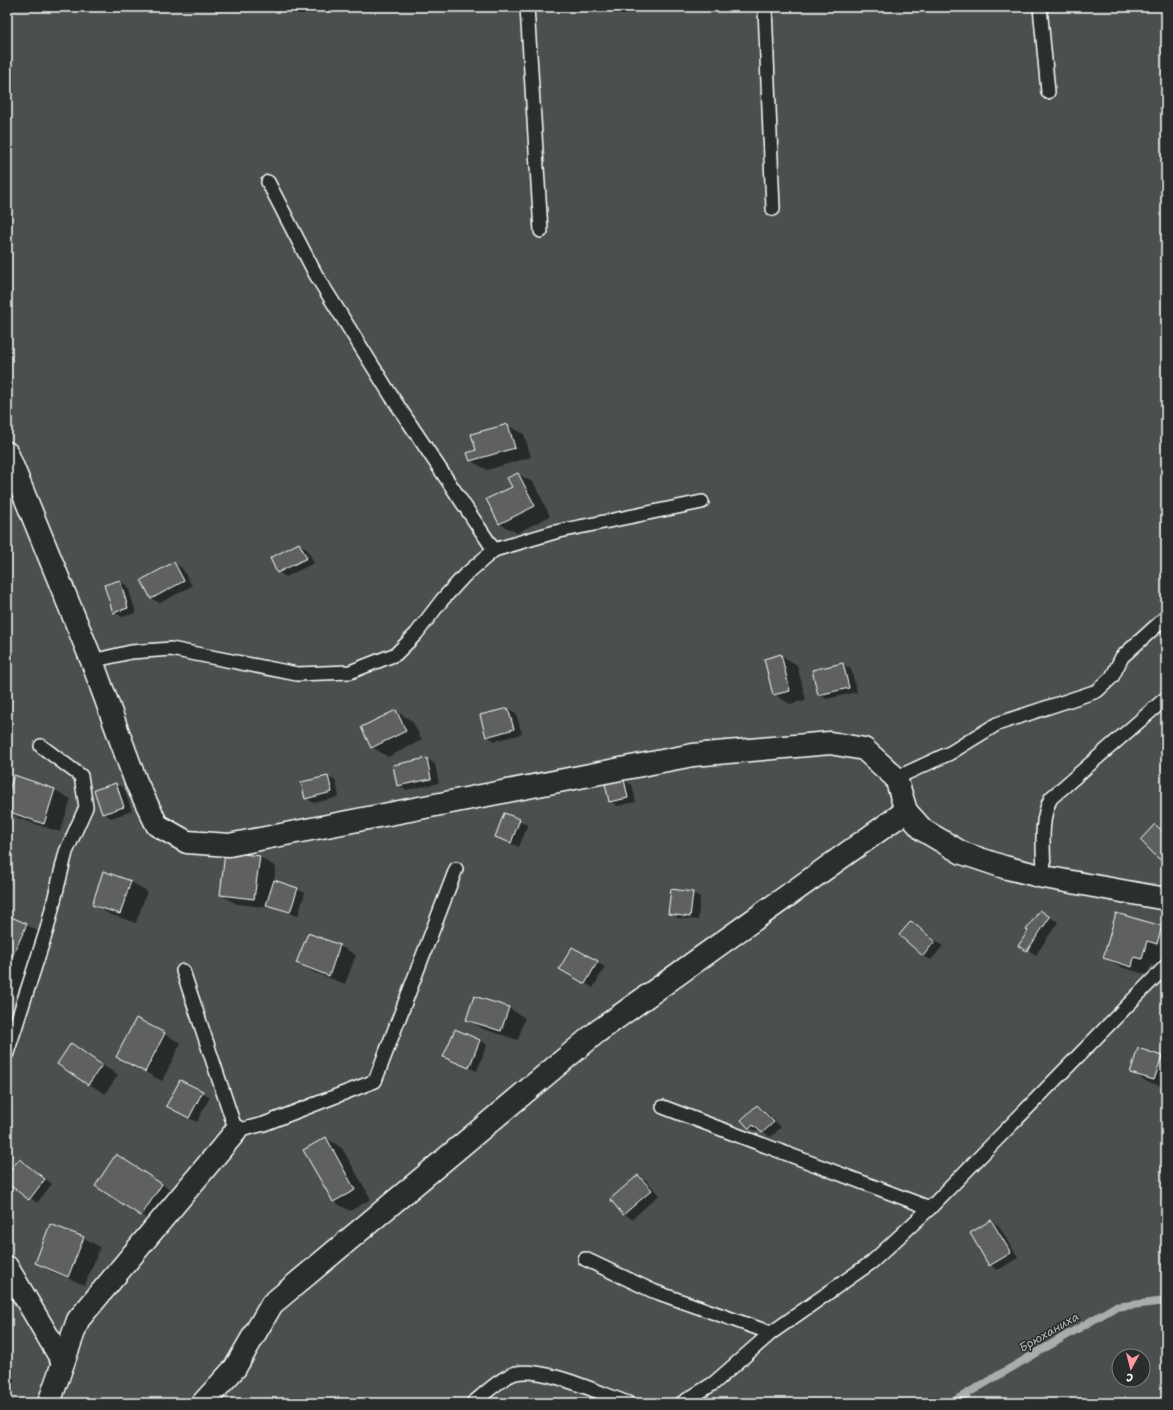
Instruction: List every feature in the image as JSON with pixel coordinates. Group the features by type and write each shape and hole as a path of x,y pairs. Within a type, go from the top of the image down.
{"street":[{"path":"8,460 92,661 136,782 157,825 187,842 228,845 701,754 830,743 864,749 896,778 906,811 923,830 962,853 1004,867 1044,877 1166,899"},
{"path":"203,1403 235,1368 272,1304 597,1032 906,811"},
{"path":"49,1403 78,1320 236,1131"},
{"path":"7,1267 63,1362"}],"lane":[{"path":"527,7 542,230"},
{"path":"765,7 773,210"},
{"path":"1040,7 1048,92"},
{"path":"268,182 316,275 392,397 494,550"},
{"path":"92,661 131,652 171,649 297,674 350,672 396,654 416,634 442,600 464,576 494,550 555,532 702,502"},
{"path":"896,778 950,753 998,724 1097,691 1112,677 1122,657 1166,617"},
{"path":"1044,877 1044,817 1046,807 1051,798 1166,698"},
{"path":"7,1053 47,929 66,852 86,807 81,776 41,746"},
{"path":"183,971 236,1131 264,1124 375,1081 456,869"},
{"path":"682,1403 714,1383 771,1333 872,1262 930,1208 1166,966"},
{"path":"663,1107 930,1208"},
{"path":"586,1259 653,1291 771,1333"},
{"path":"473,1403 496,1384 515,1373 536,1372 557,1377 628,1403"}],"shaded area":[{"path":"7,7 1166,7 1166,1403 7,1403"}],"building":[{"path":"508,424 515,448 470,461 467,453 476,450 471,434"},
{"path":"518,473 535,506 499,524 486,499 512,487 507,478"},
{"path":"299,543 307,558 277,573 270,558"},
{"path":"174,562 184,581 151,599 141,580"},
{"path":"120,580 128,608 113,613 104,585"},
{"path":"781,654 790,691 773,695 764,659"},
{"path":"843,663 849,688 818,695 812,670"},
{"path":"508,708 514,729 486,737 480,715"},
{"path":"396,710 406,731 371,748 361,727"},
{"path":"427,758 431,779 397,786 393,765"},
{"path":"14,775 55,789 44,824 7,811 7,796"},
{"path":"328,776 332,792 305,799 301,782"},
{"path":"624,779 628,798 609,802 605,783"},
{"path":"116,783 124,807 102,814 94,790"},
{"path":"504,813 520,819 511,843 495,837"},
{"path":"1155,824 1166,835 1166,860 1163,863 1140,840"},
{"path":"225,852 260,856 254,899 220,895"},
{"path":"103,871 131,881 120,914 92,905"},
{"path":"274,880 298,888 290,912 266,905"},
{"path":"671,889 693,892 690,917 668,914"},
{"path":"1040,910 1050,917 1027,951 1018,946 1028,931 1026,930"},
{"path":"1116,913 1162,926 1157,944 1147,941 1142,959 1134,957 1132,967 1103,958"},
{"path":"7,915 27,924 7,968"},
{"path":"911,921 935,941 923,956 899,935"},
{"path":"308,933 340,945 329,976 296,963"},
{"path":"572,947 598,961 585,984 559,969"},
{"path":"474,996 509,1007 501,1031 466,1020"},
{"path":"136,1018 165,1033 145,1072 116,1057"},
{"path":"455,1029 480,1040 469,1068 443,1057"},
{"path":"71,1043 102,1065 88,1085 57,1064"},
{"path":"1138,1048 1162,1056 1154,1080 1130,1073"},
{"path":"180,1080 203,1091 189,1118 166,1106"},
{"path":"757,1105 774,1122 762,1133 753,1125 749,1129 741,1120"},
{"path":"326,1137 355,1190 333,1202 303,1150"},
{"path":"116,1154 162,1184 141,1216 95,1186"},
{"path":"19,1159 45,1179 29,1200 7,1183 7,1175"},
{"path":"638,1175 652,1190 623,1215 610,1199"},
{"path":"991,1220 1011,1253 989,1266 970,1233"},
{"path":"50,1224 84,1237 68,1277 35,1263"}],"waterway":[{"name":"Брюханиха","path":"951,1403 1115,1307 1166,1301"}]}
